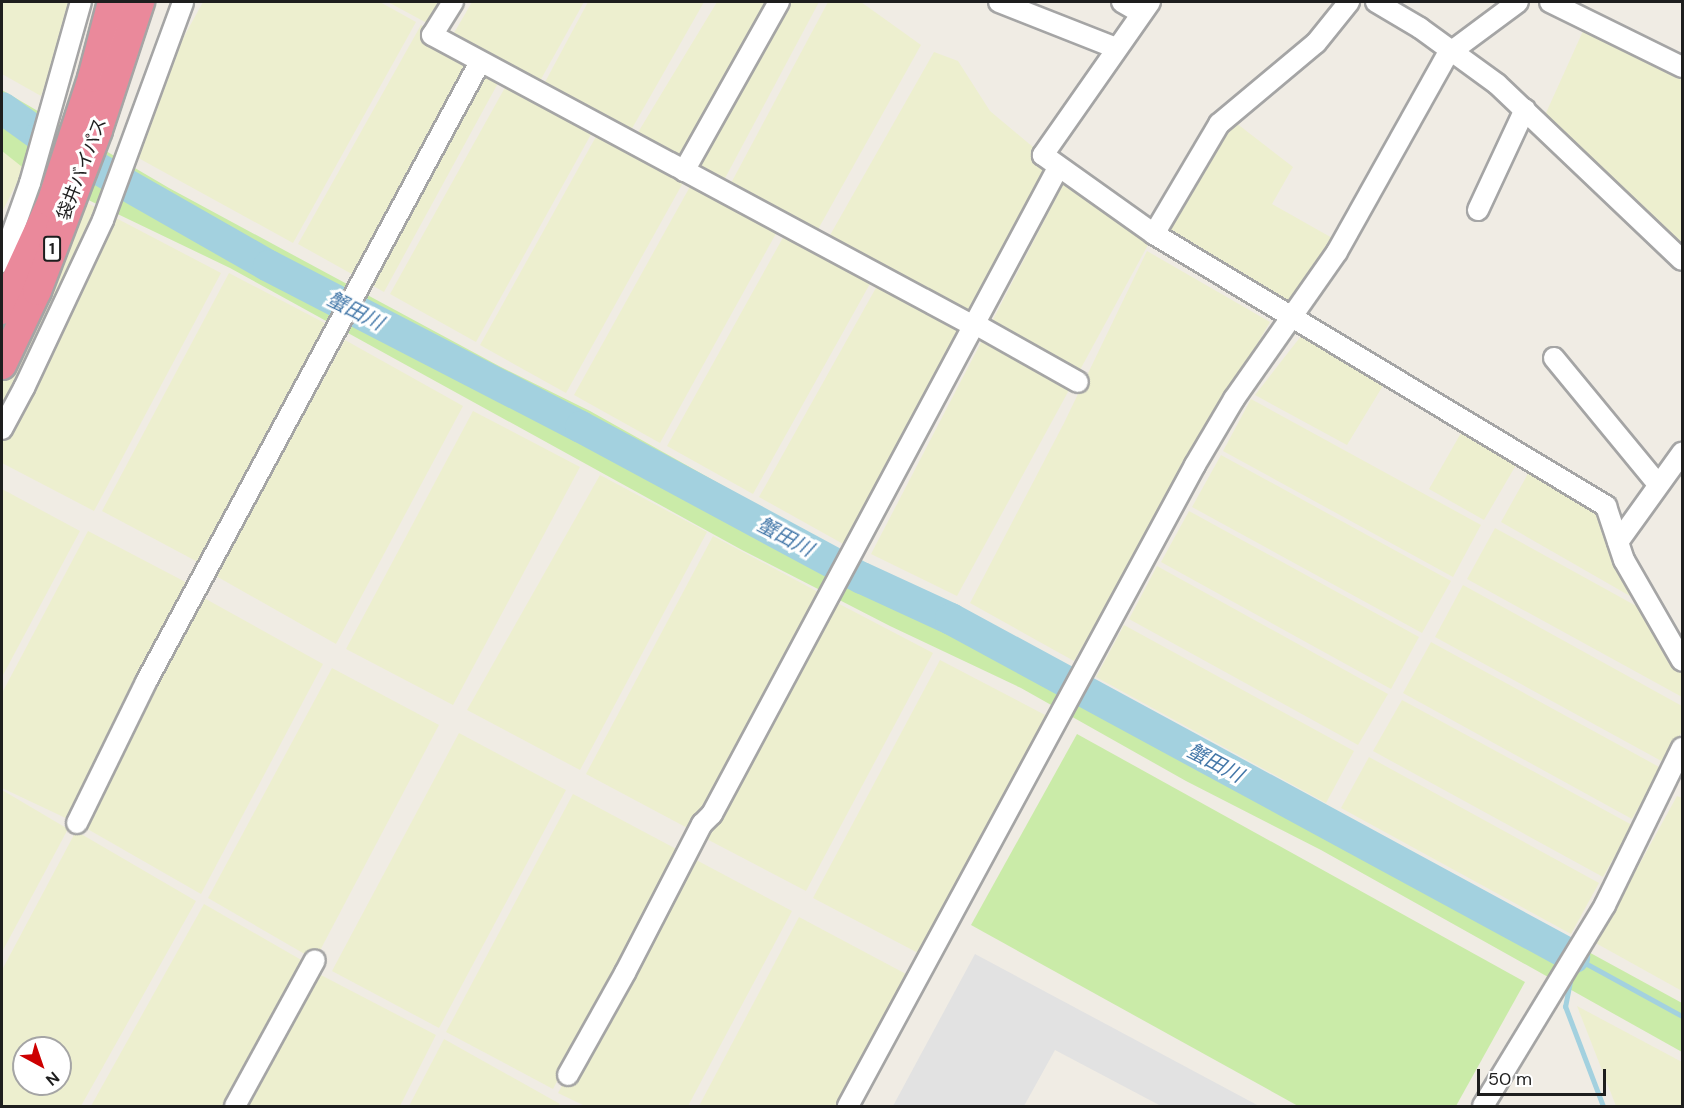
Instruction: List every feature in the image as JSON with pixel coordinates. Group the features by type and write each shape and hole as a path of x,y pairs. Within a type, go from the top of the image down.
{"highway":[{"path":"2,365 18,278 77,222 89,129 96,2"},
{"name":"袋井バイパス","path":"89,129 112,2"},
{"name":"袋井バイパス","path":"89,129 140,2"},
{"path":"2,310 89,129 161,2"}],"street":[{"path":"2,429 104,220 89,129 81,2"},
{"path":"18,278 34,168 89,129 183,2"},
{"path":"453,2 432,35 968,323 975,324 1078,382"},
{"path":"684,171 779,2"},
{"path":"1000,2 1116,48"},
{"path":"1122,2 1146,7 1043,155 1058,168 1154,234 1606,506 1624,560 1683,661"},
{"path":"1154,234 1219,124 1316,43 1349,2"},
{"path":"1376,2 1497,84 1683,260"},
{"path":"849,1107 1195,465 1234,399 1337,252 1451,51 1518,2"},
{"path":"1550,2 1683,67"},
{"path":"77,823 146,682 354,292 480,62"},
{"path":"1478,210 1525,109"},
{"path":"568,1075 625,973 702,824 712,814 767,707 815,622 1058,168"},
{"path":"1554,358 1658,484"},
{"path":"1617,542 1683,453"},
{"path":"1483,1107 1605,905 1683,748"},
{"path":"235,1107 315,960"}],"green space":[{"path":"2,2 74,2 41,96 2,74"},
{"path":"203,2 380,2 416,22 293,243 122,149"},
{"path":"388,2 453,2 436,28"},
{"path":"472,2 584,2 540,81 454,33"},
{"path":"588,2 704,2 630,132 544,84"},
{"path":"717,2 819,2 723,182 637,134"},
{"path":"828,2 861,2 921,45 816,233 730,185"},
{"path":"1588,20 1682,75 1682,244 1676,254 1541,124"},
{"path":"421,25 503,74 384,292 298,244"},
{"path":"934,52 958,61 990,111 1058,168 845,545 759,497 882,277 876,273 753,494 667,446 790,225 825,244"},
{"path":"513,73 599,120 476,342 390,294"},
{"path":"2,90 169,188 499,366 590,411 884,576 1317,804 1682,1003 1682,1052 1321,850 1186,781 1021,688 890,626 742,550 230,268 26,170 2,151"},
{"path":"1227,116 1293,167 1272,204 1334,239 1292,299 1277,308 1165,231"},
{"path":"603,124 689,172 566,393 480,345"},
{"path":"2,151 25,167 2,212"},
{"path":"32,174 221,273 94,511 2,463 2,232"},
{"path":"697,174 783,221 660,443 574,395"},
{"path":"1068,175 1154,234 957,596 871,554"},
{"path":"1147,251 1270,322 1074,661 970,603 1064,423"},
{"path":"229,273 336,329 209,568 102,511"},
{"path":"1301,336 1384,384 1347,445 1255,395"},
{"path":"345,340 463,406 336,644 216,576"},
{"path":"1251,399 1481,525 1453,577 1223,451"},
{"path":"473,411 580,467 453,705 346,649"},
{"path":"1461,433 1516,465 1484,520 1429,489"},
{"path":"1221,455 1451,581 1422,633 1192,507"},
{"path":"1530,470 1609,517 1637,600 1501,522"},
{"path":"600,475 707,532 580,770 467,710"},
{"path":"2,489 80,531 2,677"},
{"path":"1189,511 1419,637 1391,689 1161,562"},
{"path":"1495,528 1658,618 1682,673 1682,697 1467,579"},
{"path":"88,531 195,587 72,821 2,788 2,693"},
{"path":"713,536 820,593 693,831 586,774"},
{"path":"1157,566 1388,694 1358,745 1129,619"},
{"path":"1463,585 1682,706 1682,731 1665,763 1435,637"},
{"path":"826,597 933,653 806,891 699,835"},
{"path":"204,598 323,664 201,894 77,823"},
{"path":"1124,625 1354,751 1326,803 1096,677"},
{"path":"1431,642 1661,768 1632,819 1403,693"},
{"path":"940,660 1047,716 920,954 813,898"},
{"path":"332,668 439,725 315,960 208,898"},
{"path":"1402,700 1632,825 1603,877 1373,751"},
{"path":"459,733 566,790 439,1028 332,971"},
{"path":"1077,734 1525,982 1456,1106 1298,1106 971,925"},
{"path":"1369,757 1599,883 1571,934 1341,808"},
{"path":"2,790 68,829 2,952"},
{"path":"573,794 680,851 553,1089 446,1032"},
{"path":"1677,796 1682,798 1682,991 1592,941 1613,912"},
{"path":"76,831 196,901 81,1106 2,1106 2,970"},
{"path":"685,854 792,911 688,1106 585,1106 558,1093"},
{"path":"204,904 310,965 235,1106 91,1106"},
{"path":"799,917 906,974 836,1106 699,1106"},
{"path":"319,974 436,1035 400,1106 244,1106"},
{"path":"1577,1006 1682,1062 1682,1106 1616,1106"},
{"path":"444,1039 560,1104 558,1106 409,1106"}],"shaded area":[{"path":"975,954 1259,1106 1161,1106 1055,1050 1024,1106 893,1106"}],"waterway":[{"name":"蟹田川","path":"2,108 41,136 269,266 581,427 862,578 951,619 1574,957"},
{"path":"1576,958 1682,1016"},
{"path":"1571,976 1565,1006 1603,1106"}]}
